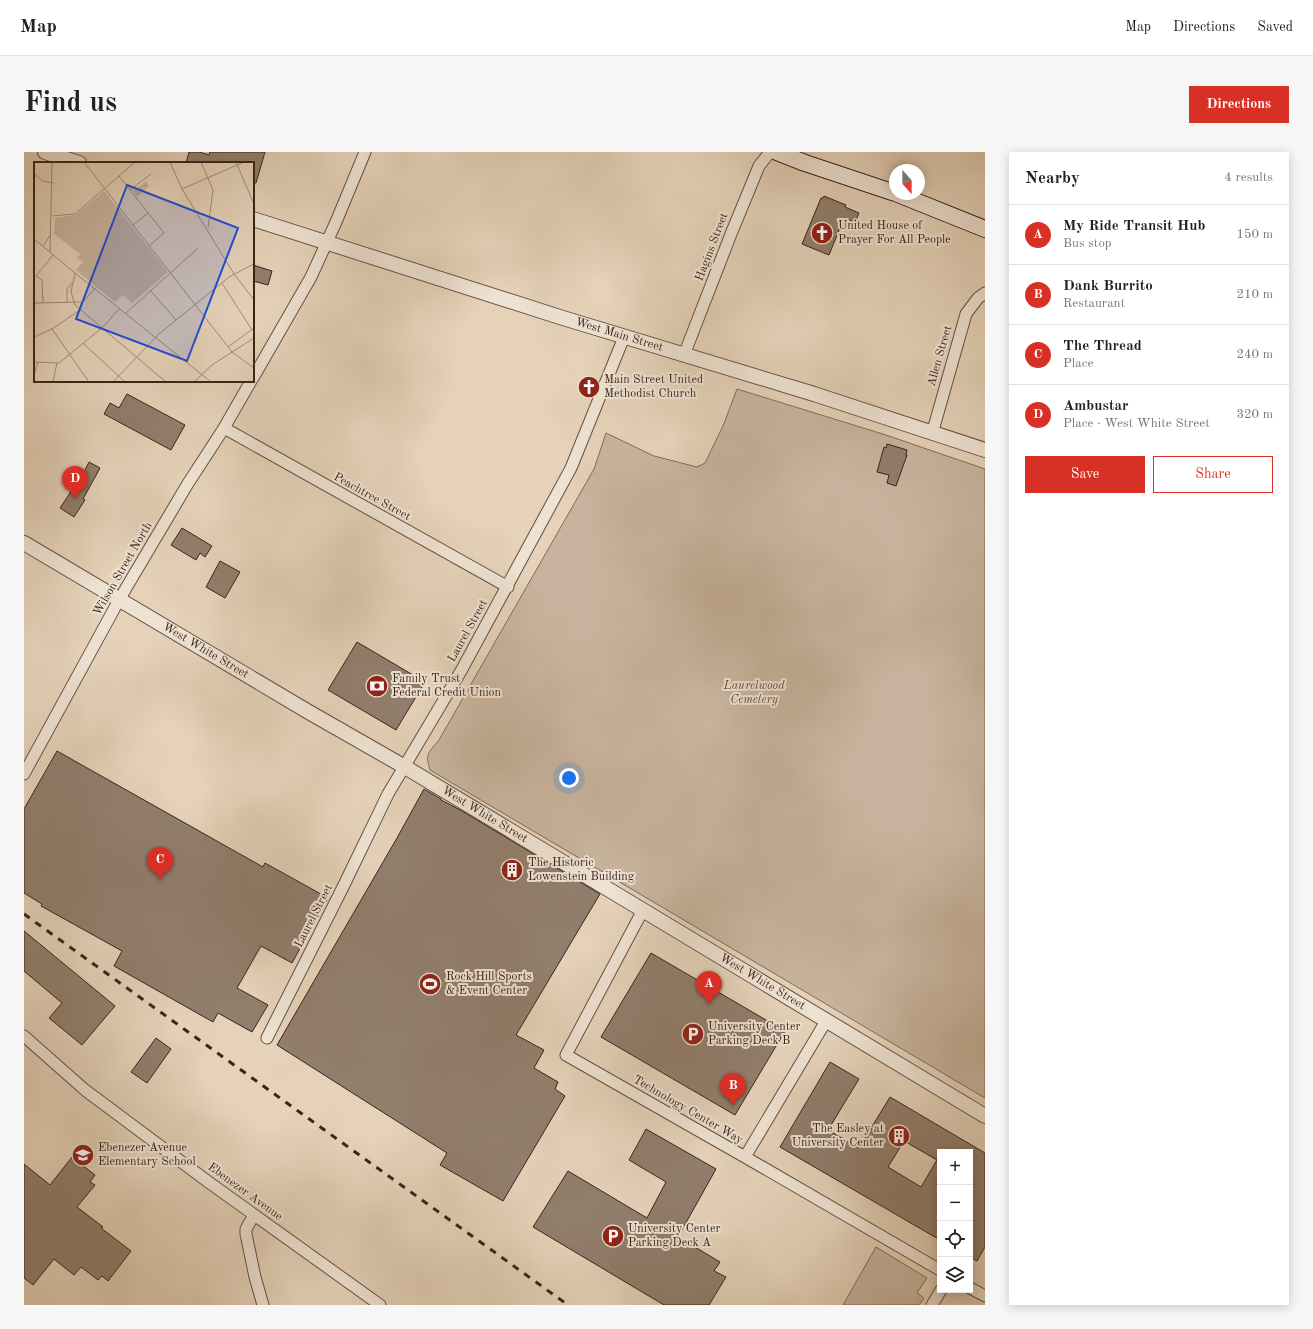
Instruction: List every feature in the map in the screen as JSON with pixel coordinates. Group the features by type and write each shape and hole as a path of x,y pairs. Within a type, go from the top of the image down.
{"main road":[{"path":"777,152 889,192"},
{"path":"912,200 984,226"}],"street":[{"path":"45,152 76,162"},
{"path":"254,376 310,277 365,152"},
{"name":"Hagins Street","path":"684,355 756,173 759,166 770,152"},
{"name":"West Main Street","path":"254,219 624,337 814,394 932,434 985,450"},
{"name":"Allen Street","path":"932,434 966,314 978,298 985,293"},
{"name":"Laurel Street","path":"266,1038 343,887 388,794 461,671 571,468 624,337"},
{"name":"Wilson Street North","path":"24,774 119,600 250,382"},
{"name":"Peachtree Street","path":"224,428 508,586"},
{"name":"West White Street","path":"24,543 405,767 985,1116"},
{"name":"Technology Center Way","path":"644,910 566,1055 937,1268"},
{"path":"745,1157 826,1021"},
{"name":"Ebenezer Avenue","path":"24,1036 85,1090 254,1215 380,1305"},
{"path":"254,1215 246,1229 246,1234 255,1278 263,1305"},
{"path":"973,1290 985,1296"},
{"path":"932,1305 939,1293"}],"green space":[{"name":"Laurelwood Cemetery","path":"737,389 886,435 985,469 985,1098 430,770 428,754 439,740 594,469 606,433 654,456 697,467 705,463 723,426"},
{"path":"876,1247 927,1278 917,1293 924,1298 919,1305 843,1305"}],"building":[{"path":"189,152 199,152 209,155 210,152 265,152 256,183 254,183 254,162 186,162"},
{"name":"United House of Prayer For All People","path":"824,196 846,205 845,207 859,213 855,222 844,218 829,255 802,244 821,198"},
{"path":"254,265 272,271 268,285 254,281"},
{"path":"127,394 185,425 171,450 104,414 110,403 119,408"},
{"path":"887,444 907,450 907,455 896,486 887,483 889,475 877,472 884,447 886,448"},
{"path":"89,462 100,468 83,499 85,500 74,517 60,508 78,481 79,482"},
{"path":"182,528 212,546 205,557 200,553 196,560 171,545"},
{"path":"220,561 240,572 225,598 206,587"},
{"name":"Family Trust Federal Credit Union","path":"357,642 425,682 396,730 328,690"},
{"path":"57,751 263,867 265,863 328,898 292,963 261,946 237,988 268,1005 252,1032 218,1013 213,1022 114,966 122,951 41,906 42,904 24,893 24,809"},
{"name":"Rock Hill Sports & Event Center","path":"424,789 600,894 516,1035 544,1050 534,1068 558,1082 555,1089 565,1096 503,1201 440,1165 447,1153 277,1045"},
{"path":"24,931 115,1006 82,1045 49,1018 62,1003 24,971"},
{"name":"University Center Parking Deck B","path":"651,953 785,1031 735,1115 601,1037"},
{"path":"156,1038 171,1049 147,1083 131,1072"},
{"name":"The Easley at University Center","path":"830,1062 859,1079 828,1130 859,1148 890,1097 985,1153 985,1247 977,1261 973,1259 973,1149 937,1149 937,1160 937,1185 937,1221 937,1238 780,1147","holes":["904,1141 937,1160 921,1187 888,1167"]},
{"name":"University Center Parking Deck A","path":"646,1129 716,1169 678,1237 720,1262 714,1271 726,1277 709,1305 664,1305 533,1227 568,1171 647,1218 666,1182 629,1160"},
{"path":"72,1157 95,1175 90,1182 95,1185 77,1207 131,1251 108,1281 102,1276 98,1280 81,1267 74,1275 54,1259 33,1285 24,1278 24,1164 50,1185"}],"railway":[{"path":"24,914 568,1305"}],"place":[{"name":"United House of Prayer For All People","path":"822,233"},
{"name":"Main Street United Methodist Church","path":"589,387"},
{"name":"Ambustar","path":"75,499"},
{"name":"Family Trust Federal Credit Union","path":"377,686"},
{"name":"The Historic Lowenstein Building","path":"512,870"},
{"name":"The Thread","path":"160,880"},
{"name":"Rock Hill Sports & Event Center","path":"430,984"},
{"name":"My Ride Transit Hub","path":"709,1004"},
{"name":"University Center Parking Deck B","path":"693,1034"},
{"name":"Dank Burrito","path":"733,1106"},
{"name":"The Easley at University Center","path":"899,1136"},
{"name":"Ebenezer Avenue Elementary School","path":"83,1155"},
{"name":"University Center Parking Deck A","path":"613,1236"}]}
